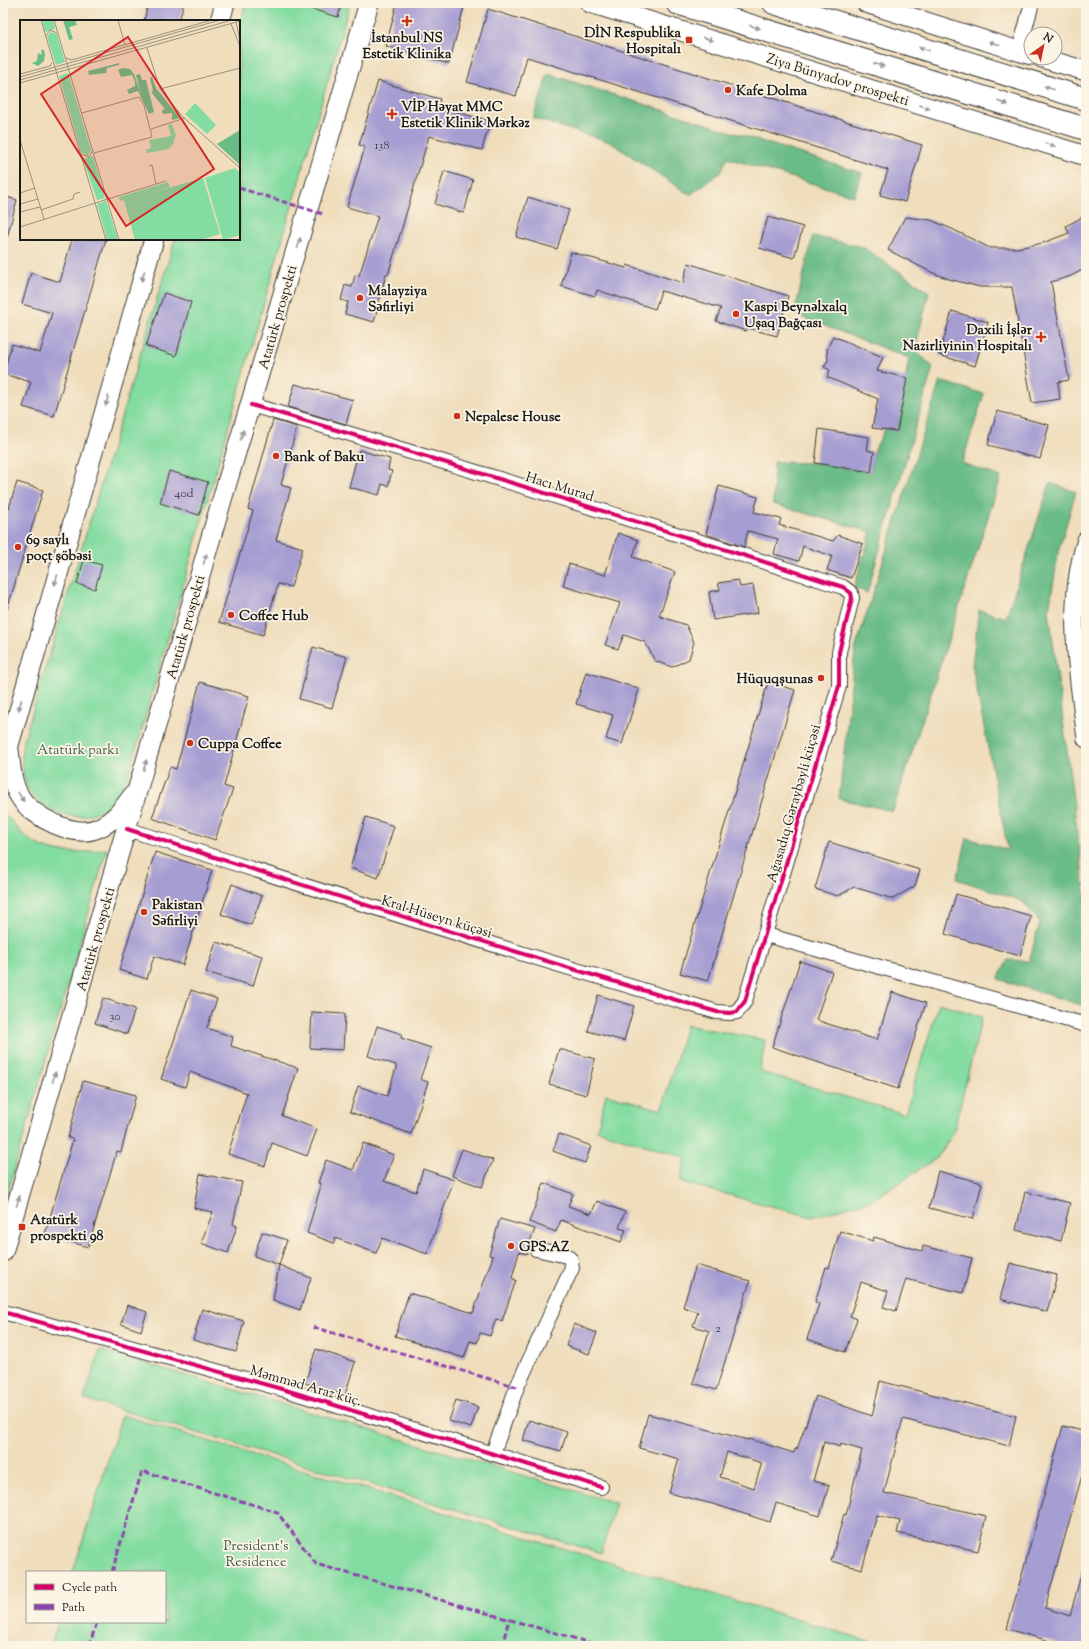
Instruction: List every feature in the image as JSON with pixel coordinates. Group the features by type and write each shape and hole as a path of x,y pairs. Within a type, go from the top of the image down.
{"main road":[{"path":"220,20 225,3"},
{"name":"Atatürk prospekti","path":"3,1252 369,3"},
{"name":"Ziya Bünyadov prospekti","path":"590,3 1086,156"},
{"name":"Ziya Bünyadov prospekti","path":"677,3 1086,129"},
{"path":"774,3 1086,99"},
{"path":"866,3 1023,52"},
{"path":"1063,64 1086,71"},
{"path":"3,766 154,240"},
{"path":"9,746 13,781 20,797 32,811 48,822 63,827 80,830 127,829"},
{"path":"96,829 112,820 123,810 140,784"}],"street":[{"path":"1029,26 1032,3"},
{"name":"Hacı Murad","path":"251,405 357,435 575,502 843,587 851,593 851,603"},
{"path":"1086,540 1076,584 1086,739"},
{"name":"Ağasadıq Gəraybəyli küçəsi","path":"742,1008 766,935 839,686 839,652 851,603"},
{"name":"Kral Hüseyn küçəsi","path":"127,829 326,893 717,1012 737,1012 742,1008"},
{"path":"766,935 1086,1025"},
{"path":"493,1453 517,1387 572,1268 571,1260 567,1256 536,1249"},
{"name":"Məmməd Araz küç.","path":"3,1312 289,1391 601,1487"}],"green space":[{"name":"Atatürk parkı","path":"246,3 350,3 127,781 112,801 101,810 79,816 67,815 45,807 36,800 29,791 23,775 22,746 175,240 240,240 240,24"},
{"path":"548,74 862,173 854,196 727,158 721,172 690,195 610,142 533,118"},
{"path":"813,236 863,247 929,292 915,350 933,367 867,593 854,587 871,532 773,504 774,462 815,463 871,472 874,451 885,429 897,431 909,358 794,314"},
{"path":"940,381 984,394 962,463 1001,477 893,811 839,799 855,650"},
{"path":"1050,483 1076,492 1059,549 1049,610 1086,900 1086,1005 1084,1006 998,979 1008,960 1029,961 1040,922 1022,901 957,879 967,838 1008,850 972,665 979,610 1006,618"},
{"path":"5,814 23,835 45,848 65,852 86,852 107,849 3,1208 3,821"},
{"path":"939,1003 982,1017 953,1134 937,1158 872,1200 812,1217 680,1182 686,1158 597,1130 606,1094 662,1110 686,1025 765,1040 760,1072 905,1114"},
{"path":"100,1350 616,1503 601,1553 84,1399"},
{"name":"President's Residence","path":"122,1415 885,1646 51,1646 58,1623 166,1623 166,1571 73,1571"}],"building":[{"path":"148,3 184,3 179,20 144,20"},
{"path":"301,3 342,3 338,17 301,6"},
{"path":"397,3 465,3 449,64 386,46"},
{"path":"488,9 922,145 905,202 880,195 888,170 527,57 516,96 467,82"},
{"path":"378,81 440,99 438,107 490,121 482,150 429,136 388,275 386,274 374,322 345,314 348,302 341,300 345,285 352,287 355,275 359,276 378,216 347,207 365,147 359,145"},
{"path":"444,171 473,180 464,213 435,204"},
{"path":"3,196 17,200 7,237 3,236"},
{"path":"528,197 569,210 557,249 516,237"},
{"name":"Daxili İşlər Nazirliyinin Hospitalı","path":"1086,215 1086,268 1071,276 1051,282 1069,380 1058,382 1060,399 1032,403 1012,287 980,287 949,279 933,273 888,250 905,217 931,220 990,248 1017,248 1043,243 1069,233 1066,226"},
{"path":"768,217 803,227 794,258 759,248"},
{"path":"72,240 106,240 54,416 23,407 31,382 3,374 12,344 40,353 52,313 22,304 31,273 60,282"},
{"path":"571,252 626,268 627,265 683,283 688,263 788,296 777,336 747,328 746,331 716,321 721,308 661,291 655,309 597,290 595,296 561,286"},
{"path":"164,293 191,302 176,356 146,346"},
{"path":"952,311 988,322 975,366 939,355"},
{"path":"833,336 883,357 877,371 907,378 897,431 872,428 878,399 827,377 830,370 824,367 828,360 827,350"},
{"path":"295,384 353,400 346,424 288,407"},
{"path":"997,411 1049,425 1040,459 988,445"},
{"path":"273,420 297,427 281,485 291,488 276,540 303,548 291,587 278,584 263,635 219,622 253,511 248,509"},
{"path":"819,429 869,437 867,450 874,452 871,472 815,463"},
{"path":"359,450 390,459 388,470 392,471 388,486 382,484 379,495 349,487"},
{"path":"169,471 208,482 199,515 160,503"},
{"path":"17,482 43,490 6,613 3,613 3,506 9,508"},
{"path":"719,486 758,497 754,512 781,519 779,525 833,541 838,535 863,544 851,578 827,570 832,556 803,546 799,561 774,554 778,539 748,531 744,547 706,534"},
{"path":"618,533 638,540 633,557 675,572 659,616 686,625 694,642 689,659 672,667 655,661 645,642 624,635 618,649 605,645 620,603 563,586 569,564 605,575"},
{"path":"84,560 102,565 95,589 77,584"},
{"path":"738,580 740,587 753,585 758,613 713,620 709,592 720,590 718,583"},
{"path":"313,647 347,657 332,708 299,699"},
{"path":"586,672 639,689 622,744 606,739 613,715 576,704"},
{"path":"200,682 249,696 224,786 233,789 215,840 152,818 170,767 176,769"},
{"path":"768,682 795,690 708,981 680,973"},
{"path":"366,817 394,826 378,878 350,868"},
{"path":"829,842 920,870 915,886 893,899 854,887 838,896 815,889"},
{"path":"155,852 212,870 183,965 154,956 147,979 119,970"},
{"path":"232,884 262,896 251,925 221,914"},
{"path":"956,894 1031,916 1020,956 945,934"},
{"path":"216,942 262,956 253,986 206,972"},
{"path":"800,961 832,972 816,1020 877,1040 892,992 926,1003 898,1089 772,1047"},
{"path":"191,990 217,999 207,1028 233,1037 231,1046 298,1068 282,1116 317,1129 307,1156 272,1143 265,1166 228,1154 247,1093 190,1072 185,1087 161,1079"},
{"path":"598,995 634,1006 624,1041 588,1031"},
{"path":"103,998 135,1009 127,1034 95,1023"},
{"path":"312,1012 345,1014 343,1050 310,1048"},
{"path":"377,1026 402,1034 401,1038 431,1048 420,1079 428,1082 411,1134 350,1112 358,1086 387,1096 396,1068 396,1065 368,1056"},
{"path":"559,1049 595,1059 586,1095 549,1084"},
{"path":"83,1081 136,1095 121,1152 117,1151 88,1247 45,1234 73,1139 68,1138"},
{"path":"559,1134 591,1146 585,1163 553,1151"},
{"path":"363,1143 394,1155 384,1181 416,1192 423,1169 454,1180 427,1254 382,1238 376,1253 335,1238 334,1243 307,1233 320,1189 320,1183 318,1183 326,1160 353,1170"},
{"path":"462,1149 493,1160 482,1187 452,1176"},
{"path":"938,1171 982,1183 973,1219 929,1208"},
{"path":"200,1174 242,1182 233,1224 237,1226 228,1253 201,1243 213,1212 194,1208"},
{"path":"544,1183 573,1194 568,1206 591,1214 597,1201 625,1212 619,1228 626,1230 621,1242 561,1220 556,1232 529,1222"},
{"path":"1025,1192 1070,1203 1061,1241 1016,1230"},
{"path":"500,1219 535,1229 527,1254 519,1252 512,1278 516,1280 502,1321 496,1319 490,1336 480,1333 477,1343 470,1341 464,1358 395,1336 409,1293 473,1313 493,1256 489,1255"},
{"path":"840,1231 873,1241 874,1237 922,1251 923,1246 972,1258 963,1293 906,1279 896,1311 883,1307 888,1291 861,1282 850,1316 857,1319 845,1352 807,1339 819,1304 815,1302 826,1267 829,1268"},
{"path":"262,1232 287,1240 279,1265 254,1256"},
{"path":"1010,1263 1057,1275 1047,1312 1000,1299"},
{"path":"279,1265 311,1278 300,1310 273,1300"},
{"path":"696,1265 750,1281 716,1390 693,1383 709,1331 693,1326 698,1312 683,1307"},
{"path":"127,1305 147,1312 141,1331 121,1324"},
{"path":"202,1309 244,1321 236,1352 193,1340"},
{"path":"574,1324 597,1333 589,1354 566,1346"},
{"path":"316,1349 355,1362 345,1395 305,1383"},
{"path":"880,1381 1016,1416 1009,1446 903,1419 884,1493 986,1516 978,1551 897,1533 900,1521 877,1515 862,1569 831,1561 844,1514 846,1515 862,1450 841,1444 840,1447 824,1442 813,1481 829,1485 820,1516 776,1503 770,1522 713,1504 669,1493 679,1459 639,1448 648,1414 748,1440 749,1439 794,1453 795,1449 797,1449 816,1396 872,1416","holes":["727,1452 762,1463 754,1488 720,1477"]},
{"path":"456,1400 478,1407 471,1428 449,1421"},
{"path":"529,1420 567,1432 561,1451 523,1440"},
{"path":"1063,1426 1086,1432 1086,1461 1045,1608 1070,1616 1082,1571 1086,1572 1086,1646 1067,1646 1007,1629"}],"marked path":[{"path":"240,188 323,214"},
{"path":"313,1327 517,1387"},
{"path":"112,1571 142,1471 277,1512 316,1564 601,1646"},
{"path":"502,1646 509,1619"},
{"path":"89,1646 97,1623"}],"cycle path":[{"path":"127,829 569,968 717,1012 737,1012 745,1001 839,686 839,652 852,598 851,593 843,587 548,494 251,405"},
{"path":"3,1312 289,1391 601,1487"}],"place":[{"name":"İstanbul NS Estetik Klinika","path":"407,21"},
{"name":"DİN Respublika Hospitalı","path":"689,40"},
{"name":"Kafe Dolma","path":"728,90"},
{"name":"VİP Həyat MMC Estetik Klinik Mərkəz","path":"392,114"},
{"name":"Malayziya Səfirliyi","path":"360,298"},
{"name":"Kaspi Beynəlxalq Uşaq Bağçası","path":"736,314"},
{"name":"Daxili İşlər Nazirliyinin Hospitalı","path":"1041,337"},
{"name":"Nepalese House","path":"457,416"},
{"name":"Bank of Baku","path":"276,456"},
{"name":"69 saylı poçt şöbəsi","path":"18,547"},
{"name":"Coffee Hub","path":"231,615"},
{"name":"Hüquqşunas","path":"821,678"},
{"name":"Cuppa Coffee","path":"190,743"},
{"name":"Pakistan Səfirliyi","path":"144,912"},
{"name":"Atatürk prospekti 98","path":"22,1227"},
{"name":"GPS.AZ","path":"511,1246"}]}
